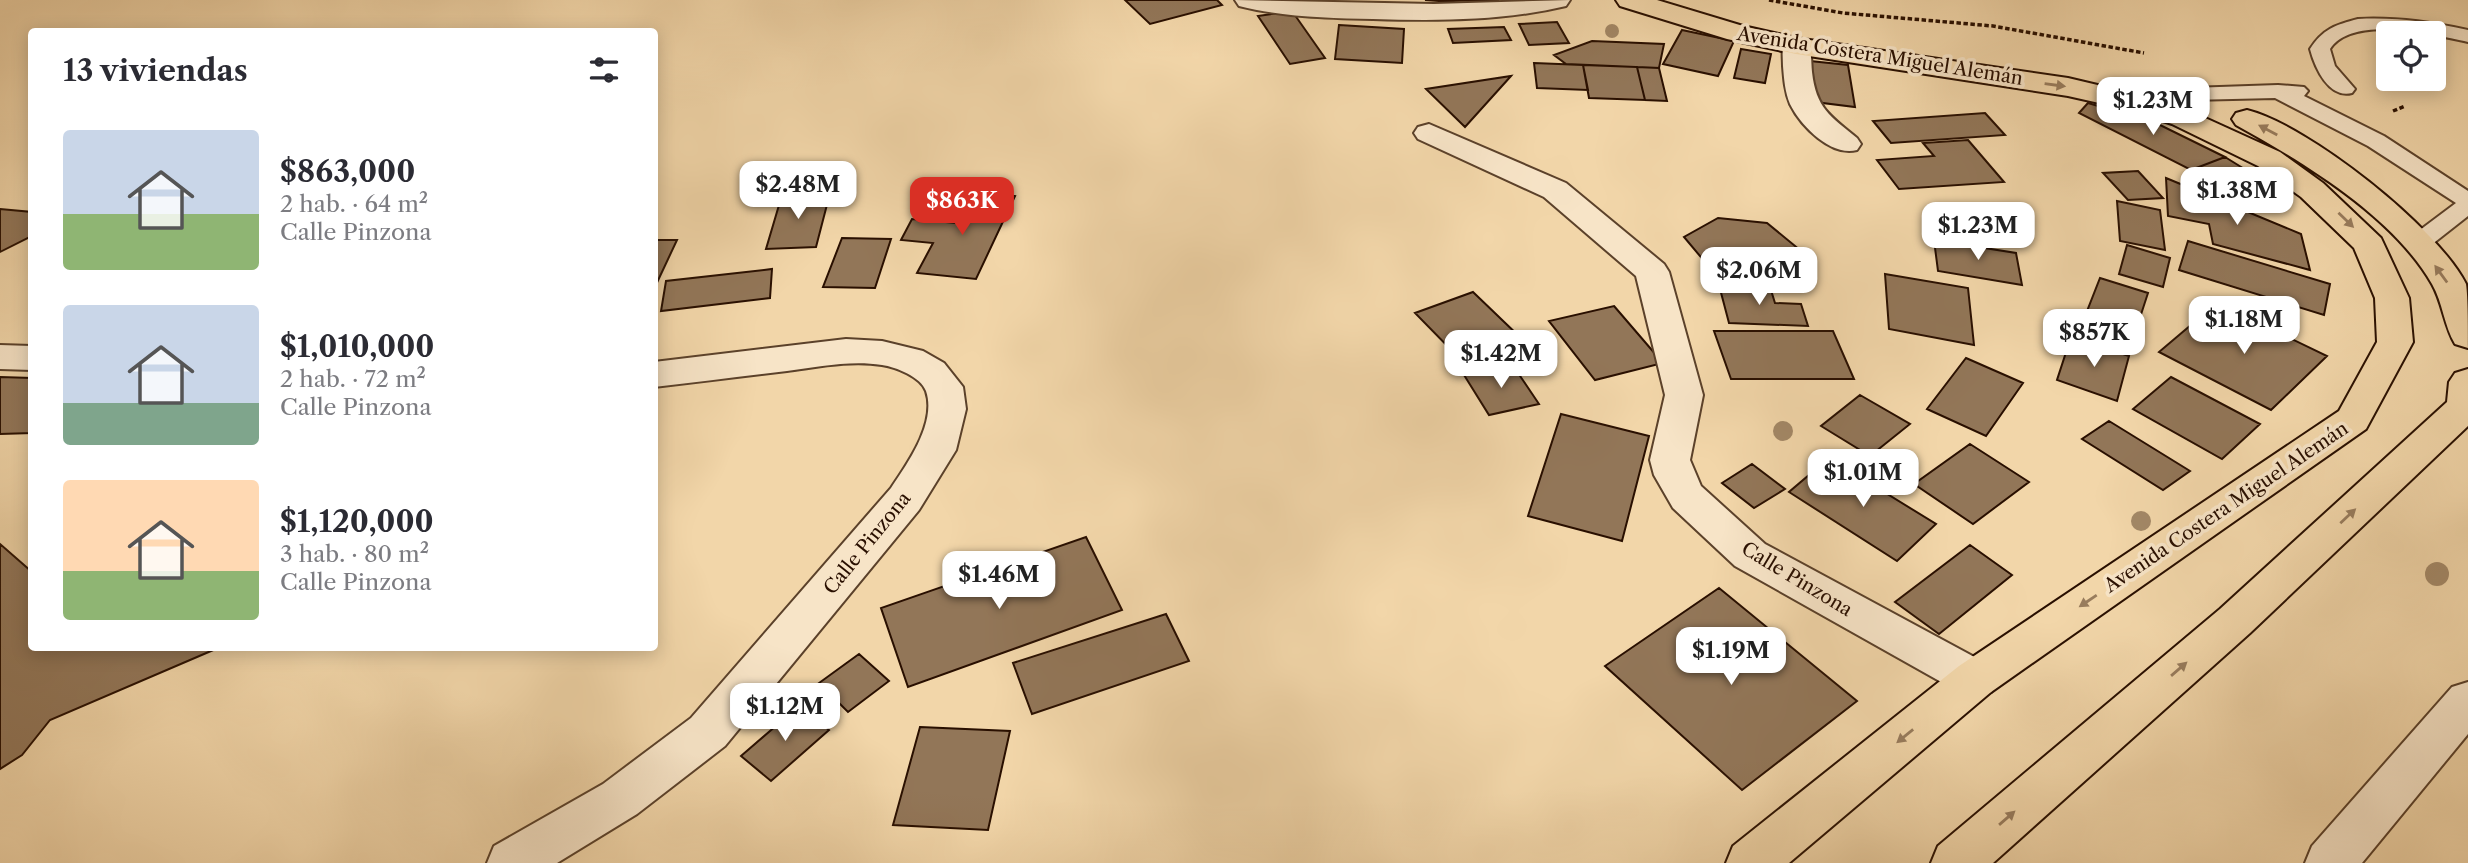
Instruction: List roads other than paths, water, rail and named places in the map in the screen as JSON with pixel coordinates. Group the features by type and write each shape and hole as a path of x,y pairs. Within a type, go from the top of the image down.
{"main road":[{"name":"Avenida Costera Miguel Alemán","path":"1629,0 1737,33 1796,46 2068,86 2134,102 2182,118 2269,159 2312,190 2369,245 2392,298 2395,342 2353,420 1975,679 1751,863"},
{"name":"Avenida Costera Miguel Alemán","path":"1698,0 1797,26 2065,61 2190,94 2236,113 2299,146 2359,187 2417,244 2446,278 2468,336"},
{"path":"1956,863 2235,621 2465,407 2468,382"}],"street":[{"path":"1257,3 1302,9 1404,12 1509,9 1557,0"},
{"path":"1796,46 1800,99 1812,117 1846,144"},
{"name":"Calle Pinzona","path":"1429,133 1555,190 1652,272 1684,395 1670,460 1674,475 1687,497 1750,555 1975,679"},
{"name":"Calle Pinzona","path":"512,863 620,799 708,732 905,499 936,450 947,409 944,387 931,372 910,360 882,353 846,351 658,374"},
{"path":"0,357 28,358"},
{"path":"2330,863 2468,701"}],"lane":[{"path":"2190,94 2345,89 2325,68 2320,49 2330,35 2354,26 2388,24 2430,27 2468,36"},
{"path":"2278,91 2376,141 2468,203 2417,244"}]}
